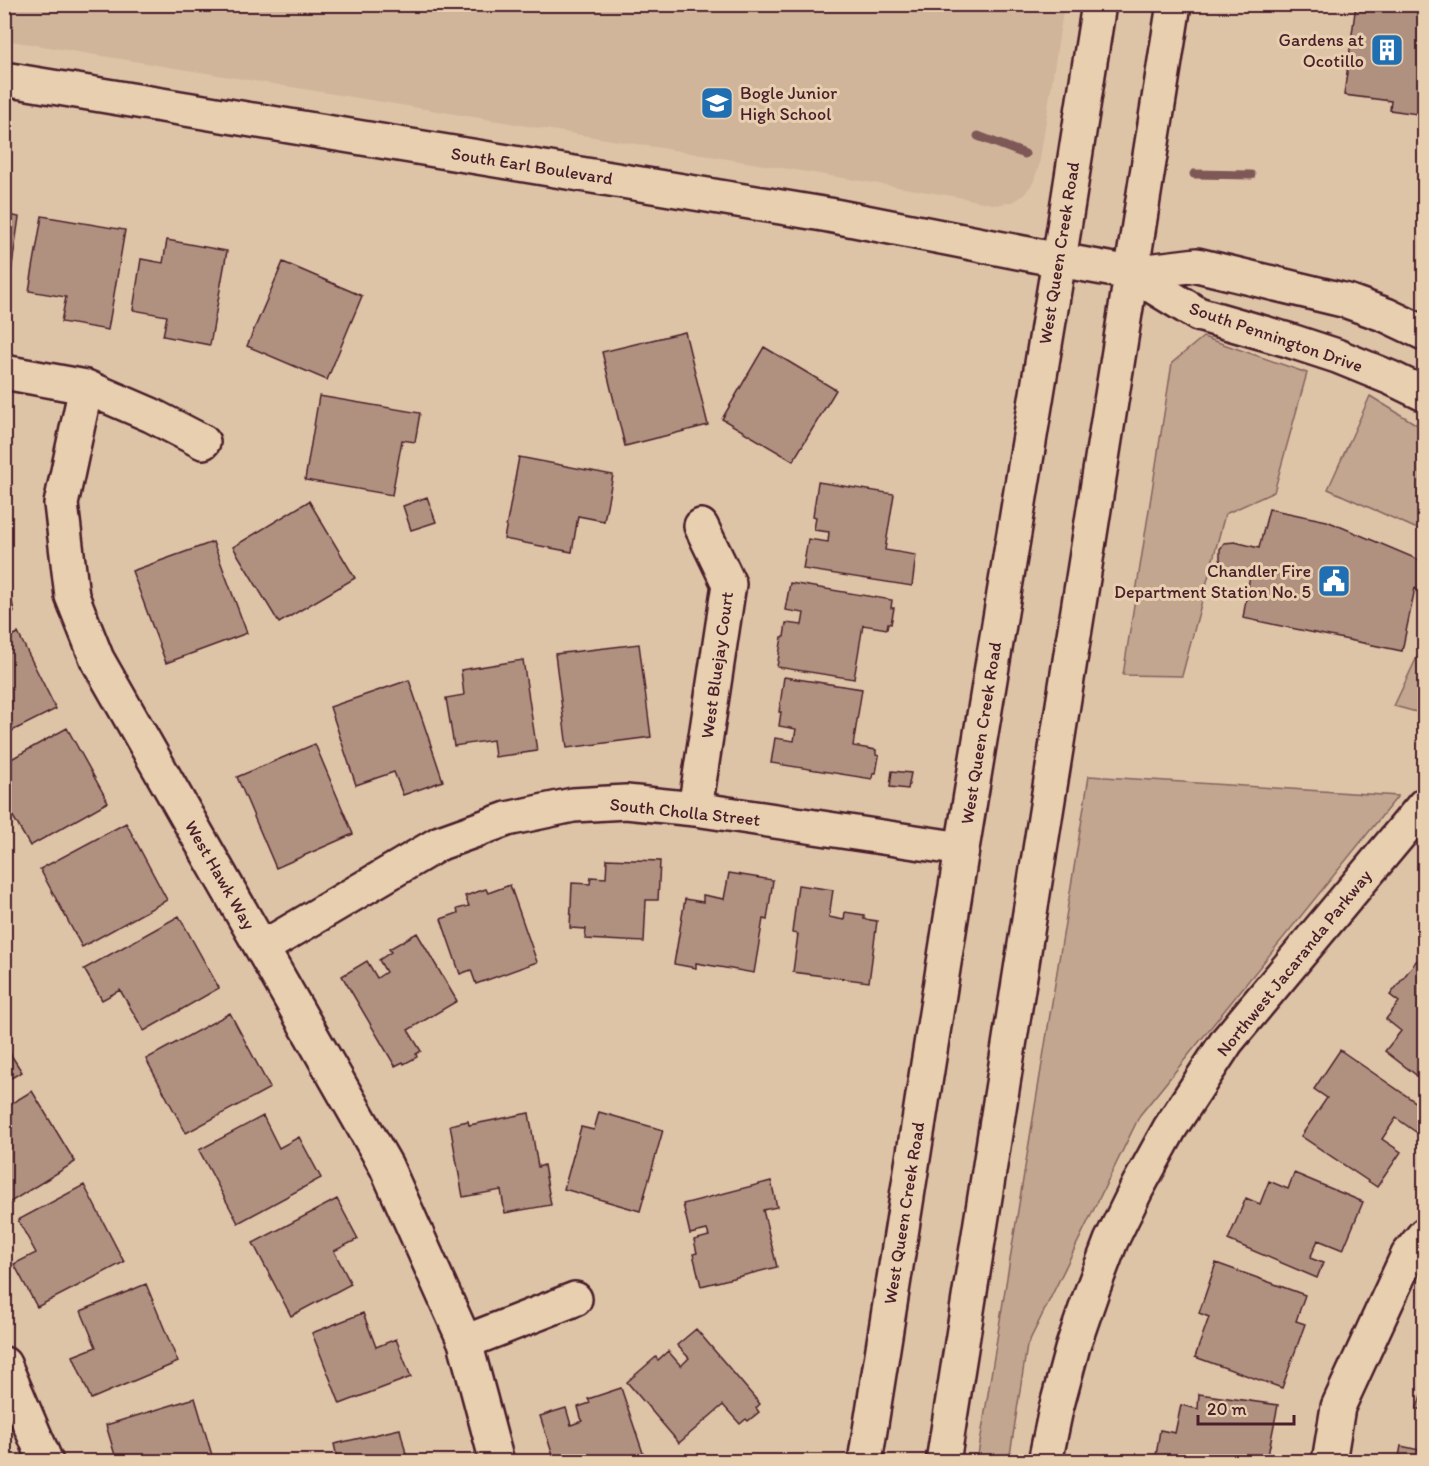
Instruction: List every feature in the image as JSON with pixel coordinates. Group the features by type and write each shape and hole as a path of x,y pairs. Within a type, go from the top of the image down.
{"street":[{"name":"West Queen Creek Road","path":"865,1461 1099,4"},
{"path":"943,1461 1174,4"},
{"name":"South Earl Boulevard","path":"4,79 829,215 1059,260"},
{"name":"South Pennington Drive","path":"1059,260 1131,273 1197,265 1347,301 1386,315 1425,333"},
{"name":"South Pennington Drive","path":"1131,273 1198,314 1337,356 1425,394"},
{"path":"4,372 86,387 151,415 203,442"},
{"name":"West Hawk Way","path":"86,387 61,504 72,596 97,659 386,1166 465,1342 497,1461"},
{"name":"West Bluejay Court","path":"695,809 729,584 701,526"},
{"name":"South Cholla Street","path":"262,948 440,843 507,819 573,805 626,802 695,809 962,849"},
{"name":"Northwest Jacaranda Parkway","path":"1045,1461 1072,1346 1092,1291 1111,1241 1170,1128 1227,1041 1425,805"},
{"path":"1329,1461 1338,1407 1408,1255 1425,1235"},
{"path":"465,1342 575,1299"},
{"path":"4,1364 46,1461"}],"shaded area":[{"name":"Bogle Junior High School","path":"4,5 1064,5 1039,166 1033,183 1024,195 1012,202 997,205 5,40"},
{"path":"1203,337 1307,373 1274,492 1225,514 1182,676 1123,675 1172,363"},
{"path":"1370,396 1424,429 1424,532 1328,489"},
{"path":"1424,642 1424,714 1394,706"},
{"path":"1089,776 1398,796 1140,1115 1027,1346 1009,1461 977,1461"}],"building":[{"name":"Gardens at Ocotillo","path":"1356,4 1424,4 1424,115 1390,110 1391,101 1344,95"},
{"path":"4,214 19,217 6,307 4,307"},
{"path":"42,216 125,230 108,330 61,322 66,297 29,291"},
{"path":"167,240 227,251 210,345 163,336 167,316 133,310 141,259 163,263"},
{"path":"283,262 362,296 327,380 247,346"},
{"path":"685,332 708,425 625,446 602,352"},
{"path":"764,347 836,390 793,461 722,419"},
{"path":"319,396 420,413 415,442 402,440 392,495 305,480"},
{"path":"519,457 613,475 604,521 578,516 572,552 504,539"},
{"path":"818,482 894,494 885,550 916,555 912,586 803,569 808,539 828,542 829,532 814,530 816,517 813,516"},
{"path":"427,497 436,522 411,530 403,506"},
{"path":"309,501 355,578 279,623 233,547"},
{"path":"1269,509 1327,521 1424,562 1424,594 1415,588 1402,651 1243,618 1250,575 1223,571 1220,549 1224,543 1235,542 1259,548"},
{"path":"213,542 247,633 166,663 132,571"},
{"path":"4,560 14,612 4,614"},
{"path":"790,583 892,600 891,608 894,608 891,624 888,623 887,629 863,625 854,679 777,667 786,623 802,625 804,613 785,610"},
{"path":"18,633 56,709 4,735 4,640"},
{"path":"639,644 651,737 567,748 555,654"},
{"path":"523,660 537,751 495,757 493,740 454,746 446,698 464,695 461,670"},
{"path":"784,677 862,689 853,746 876,750 876,755 879,756 876,773 873,773 872,779 771,763 775,738 794,741 796,729 779,726"},
{"path":"409,680 443,781 403,795 394,772 356,785 330,707"},
{"path":"67,728 108,802 30,846 4,801 4,763"},
{"path":"315,744 353,834 276,868 237,777"},
{"path":"892,771 911,773 908,789 890,787"},
{"path":"126,823 167,900 82,947 40,869"},
{"path":"607,859 660,861 658,900 646,900 644,942 585,939 586,929 570,928 572,883 590,884 591,877 606,878"},
{"path":"729,873 773,880 767,920 763,919 754,973 696,963 696,968 674,964 685,899 703,902 703,895 724,899"},
{"path":"510,885 537,962 476,984 471,970 460,974 441,919 458,913 457,909 469,906 465,896 486,889 488,893"},
{"path":"798,885 833,890 829,917 844,920 845,912 864,915 864,919 877,921 869,982 793,972 798,934 792,933"},
{"path":"179,916 219,988 144,1031 120,990 102,1000 84,969"},
{"path":"417,933 457,1001 408,1030 421,1051 416,1054 417,1057 395,1066 342,976 367,961 377,978 386,972 379,960 391,952 389,949"},
{"path":"1417,960 1424,966 1424,1081 1385,1051 1401,1031 1386,1019 1399,1002 1390,995"},
{"path":"230,1013 270,1088 186,1133 146,1059"},
{"path":"4,1044 22,1072 4,1082"},
{"path":"1340,1050 1424,1108 1424,1119 1416,1132 1396,1118 1382,1139 1401,1152 1377,1187 1301,1136 1327,1098 1314,1089"},
{"path":"32,1091 75,1162 4,1206 4,1108"},
{"path":"599,1112 663,1130 640,1211 564,1189 581,1127 594,1130"},
{"path":"529,1113 538,1167 544,1165 551,1205 505,1213 501,1190 463,1197 450,1125 468,1121 469,1125"},
{"path":"263,1116 279,1148 299,1137 321,1178 238,1223 199,1150"},
{"path":"1294,1173 1363,1202 1343,1250 1318,1240 1310,1258 1323,1263 1317,1278 1228,1240 1246,1198 1260,1204 1269,1181 1288,1189"},
{"path":"771,1181 777,1207 763,1210 777,1267 701,1286 693,1254 697,1253 694,1240 709,1236 707,1230 690,1234 683,1204"},
{"path":"84,1185 124,1262 37,1307 14,1264 36,1253 18,1220"},
{"path":"337,1199 358,1239 334,1251 351,1284 291,1316 253,1243"},
{"path":"1216,1263 1305,1295 1296,1321 1305,1324 1282,1388 1195,1357 1209,1317 1199,1313"},
{"path":"146,1284 178,1362 91,1399 73,1356 96,1347 81,1311"},
{"path":"363,1313 376,1347 396,1339 411,1377 340,1404 312,1333"},
{"path":"696,1329 760,1404 756,1408 759,1412 740,1424 723,1405 679,1443 627,1382 656,1357 658,1360 668,1351 681,1366 689,1358 677,1345"},
{"path":"1424,1386 1424,1411 1417,1408"},
{"path":"621,1388 646,1462 555,1462 540,1416 566,1408 571,1425 582,1421 578,1407 590,1403 588,1399"},
{"path":"1199,1394 1278,1405 1267,1460 1250,1455 1249,1462 1155,1462 1160,1430 1175,1433 1181,1405 1198,1409"},
{"path":"195,1398 214,1462 117,1462 106,1425"},
{"path":"400,1429 408,1462 338,1462 334,1444"},
{"path":"1401,1446 1424,1451 1424,1462 1398,1462"}],"waterway":[{"path":"978,136 1025,154"},
{"path":"1194,174 1251,175"}],"place":[{"name":"Gardens at Ocotillo","path":"1387,50"},
{"name":"Bogle Junior High School","path":"717,103"},
{"name":"Chandler Fire Department Station No. 5","path":"1334,581"}]}
